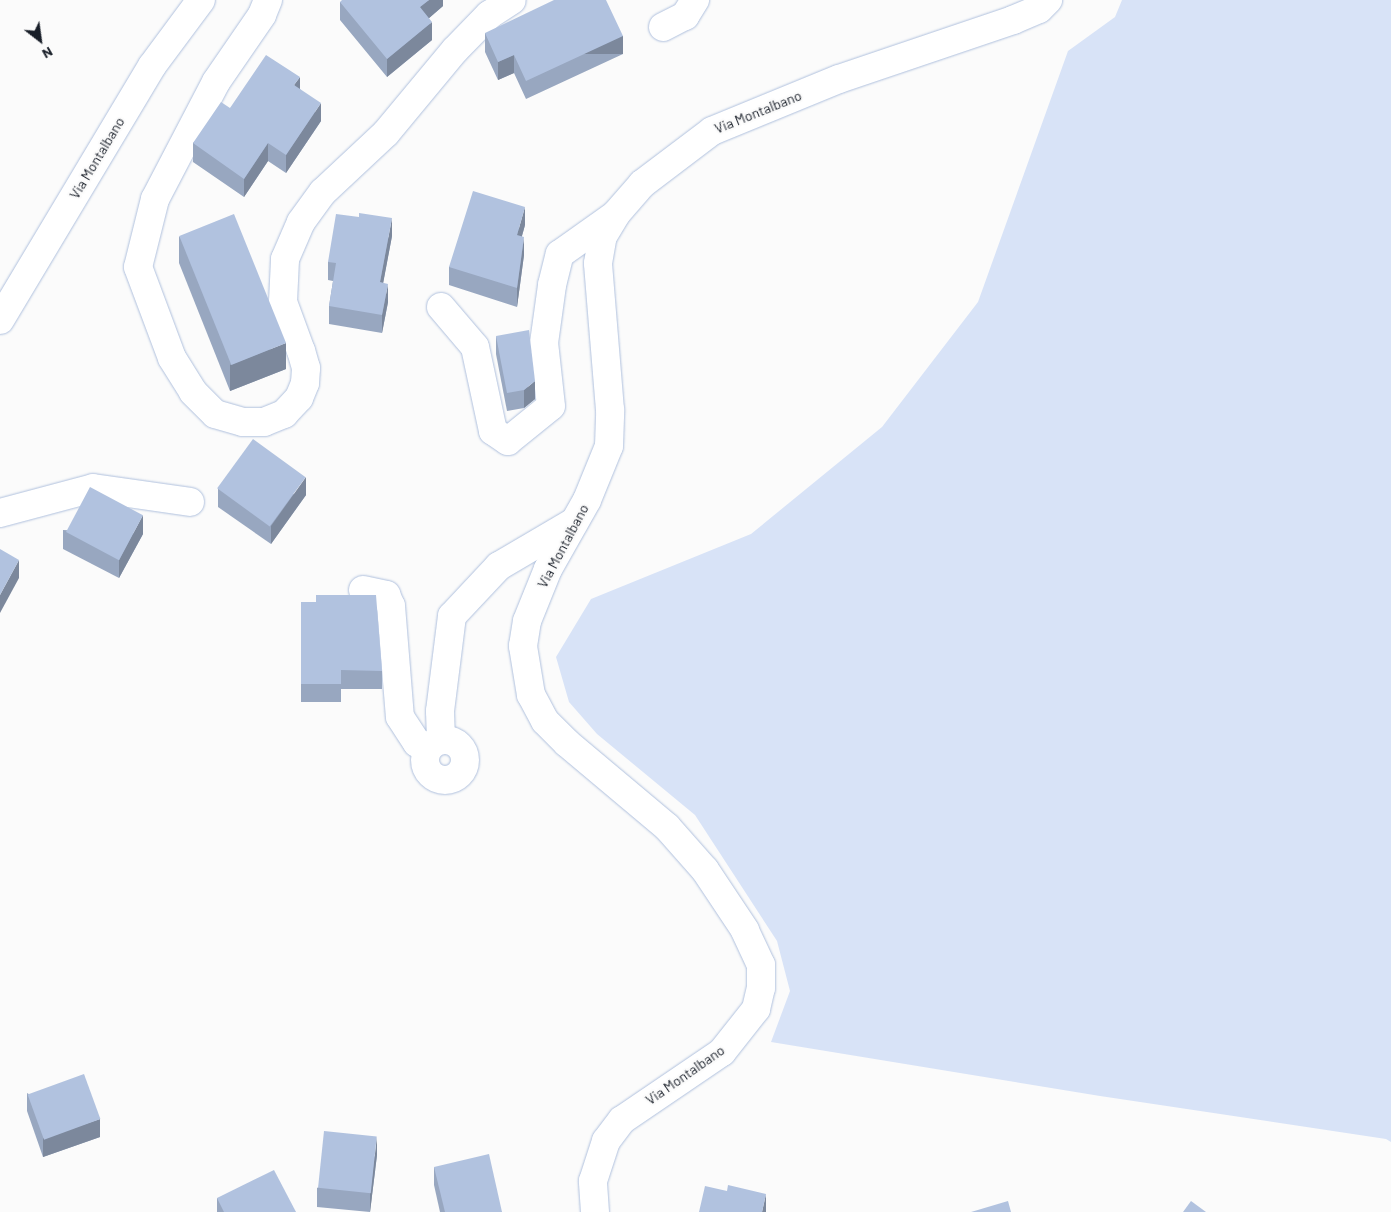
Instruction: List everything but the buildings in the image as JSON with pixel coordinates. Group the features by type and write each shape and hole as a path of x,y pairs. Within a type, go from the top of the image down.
{"street":[{"name":"Via Montalbano","path":"0,320 152,66 201,0"},
{"path":"268,0 262,15 216,82 155,199 138,267 172,358 193,392 215,414 243,422 264,422 284,414 299,398 305,383 306,368 283,302 285,259 300,222 322,192 386,133 455,50 489,15 512,0"},
{"path":"663,27 685,16 695,0"},
{"name":"Via Montalbano","path":"595,1212 593,1181 606,1141 622,1120 722,1052 742,1030 758,1002 762,988 761,965 745,930 705,870 667,827 567,744 545,721 531,696 523,646 527,621 548,569 602,469 609,446 610,410 598,263 603,236 616,214 642,184 712,130 839,79 1013,20 1039,9 1048,0"},
{"path":"441,307 475,347 493,432 508,441 551,406 544,342 552,285 560,254 616,214"},
{"path":"0,513 93,488 190,502"},
{"path":"435,744 452,616 499,566 574,522"},
{"path":"363,590 386,595 392,606 395,624 400,717 417,743 454,742 463,750 463,770"}],"shaded area":[{"path":"1122,0 1391,0 1391,1142 1386,1139 1100,1096 771,1042 790,991 777,941 695,815 597,734 569,702 556,657 591,599 751,534 882,427 978,302 1068,51 1115,17"}]}
